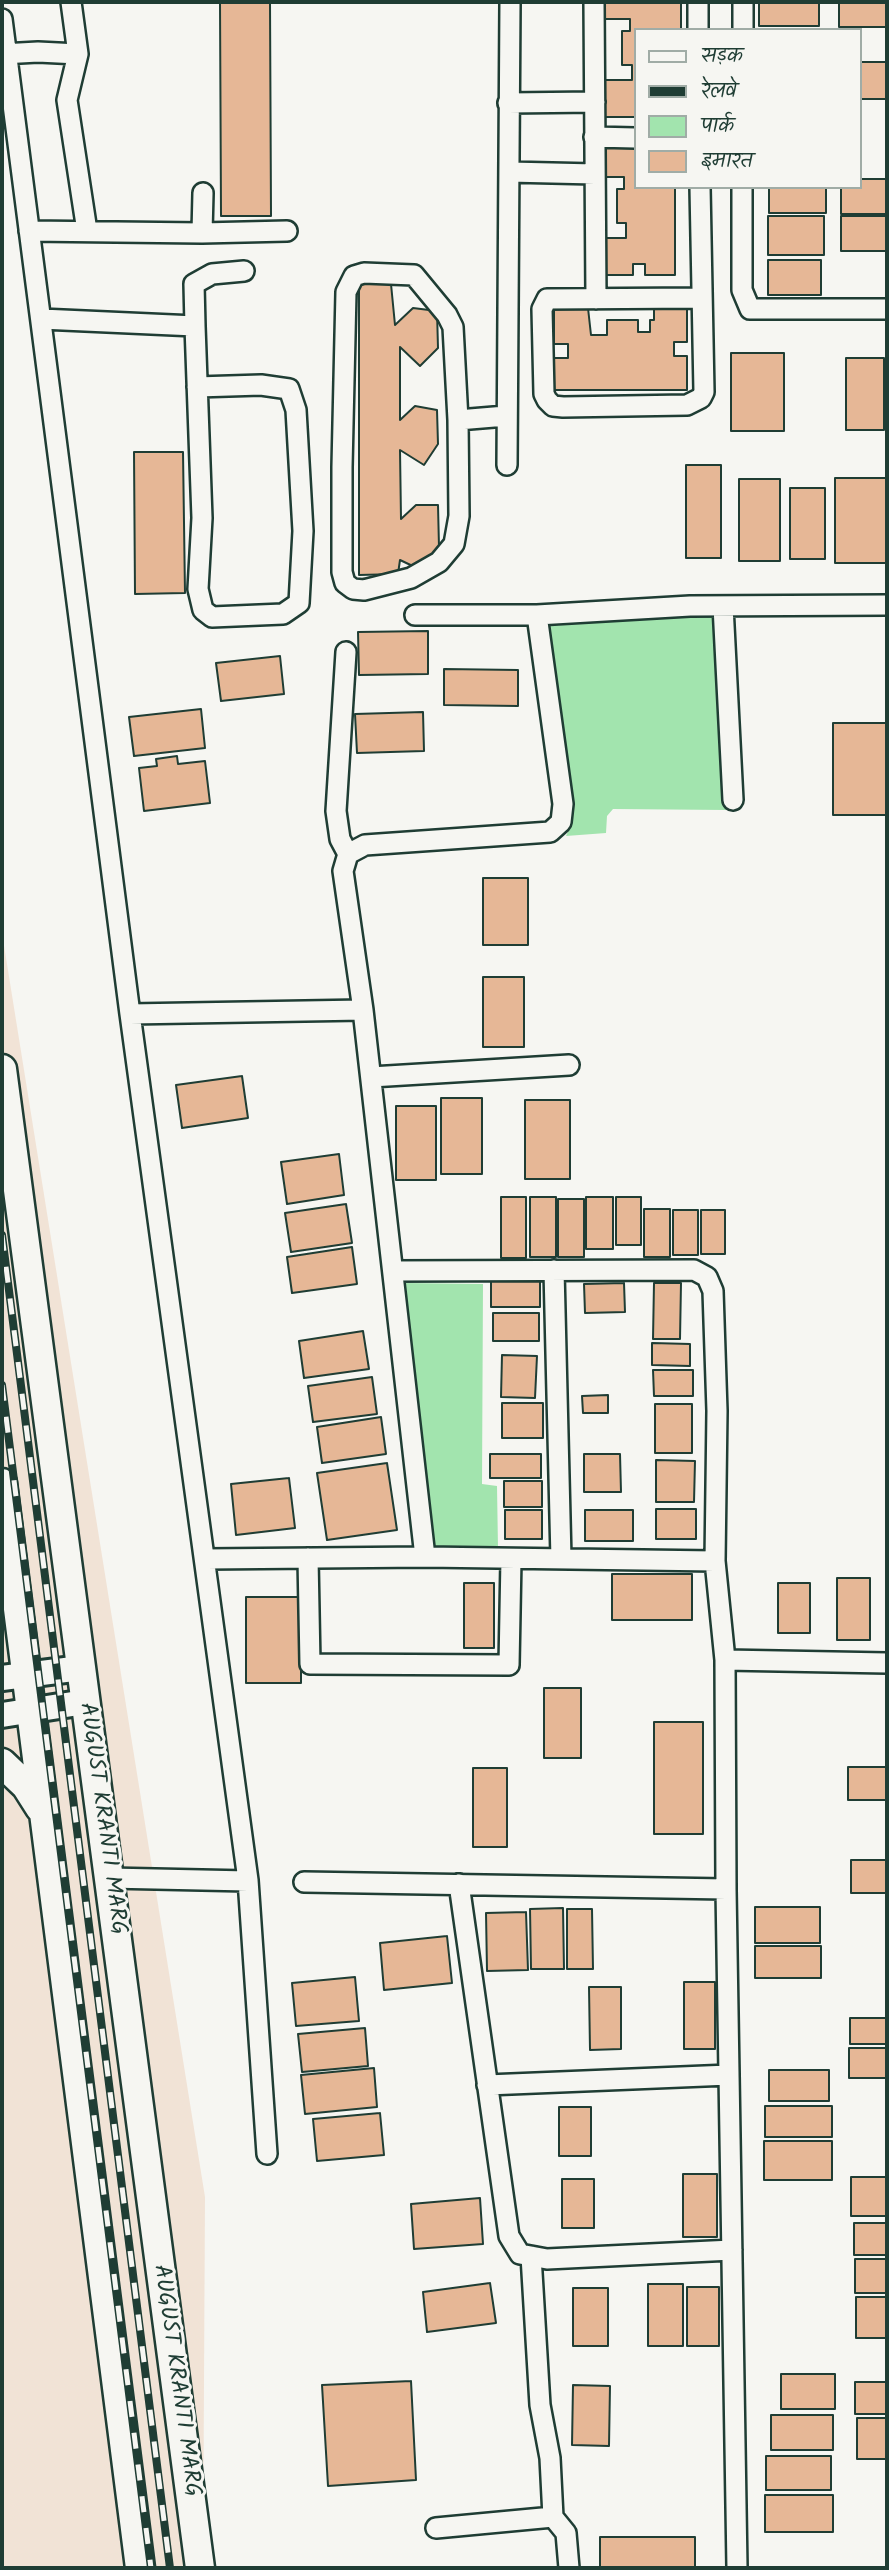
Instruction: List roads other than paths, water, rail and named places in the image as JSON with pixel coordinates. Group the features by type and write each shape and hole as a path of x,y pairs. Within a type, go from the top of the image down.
{"main road":[{"name":"AUGUST KRANTI MARG","path":"2,1069 200,2568"},
{"path":"2,1483 12,1562 14,1676 31,1710 140,2568"},
{"path":"2,1616 7,1601 12,1562"},
{"path":"2,1763 26,1786 44,1814"}],"street":[{"path":"71,2 78,54 67,100 87,231"},
{"path":"507,465 510,2"},
{"path":"594,2 596,299"},
{"path":"698,2 698,28"},
{"path":"743,2 743,28"},
{"path":"2,19 4,54 41,319 130,1014 248,1881 267,2154"},
{"path":"4,54 78,54"},
{"path":"508,103 595,102"},
{"path":"594,137 634,138"},
{"path":"509,172 595,174"},
{"path":"700,189 704,392 701,398 687,405 553,406 544,394 543,303 552,298 701,298"},
{"path":"742,189 742,290 750,309 887,309"},
{"path":"202,233 203,193"},
{"path":"29,231 286,231"},
{"path":"197,387 261,385 289,389 296,410 303,531 299,603 283,614 212,617 203,610 198,589 202,518 197,387 194,284 212,274 244,271"},
{"path":"364,273 414,275 447,314 453,327 458,420 459,516 454,544 439,562 411,578 364,590 353,589 345,583 342,572 342,467 346,292 354,276 364,273"},
{"path":"41,319 195,326"},
{"path":"458,420 506,416"},
{"path":"415,615 537,615 723,606 887,606"},
{"path":"723,606 733,800"},
{"path":"348,854 365,845 551,832 561,822 563,804 537,615"},
{"path":"346,652 337,811 340,839 348,854 343,871 363,1010 425,1557"},
{"path":"130,1014 363,1010"},
{"path":"371,1077 569,1065"},
{"path":"554,1270 561,1559"},
{"path":"393,1271 694,1270 707,1277 713,1291 717,1411 715,1561 725,1661 737,2568"},
{"path":"206,1559 425,1557 715,1561"},
{"path":"308,1558 310,1664 496,1665 509,1665 511,1559"},
{"path":"725,1661 887,1663"},
{"path":"14,1676 81,1668"},
{"path":"2,1715 85,1702"},
{"path":"109,1878 248,1881"},
{"path":"304,1882 726,1889"},
{"path":"459,1884 509,2236 520,2254 547,2259 732,2250"},
{"path":"487,2085 729,2075"},
{"path":"531,2256 540,2405 550,2458 553,2518 566,2533 569,2568"},
{"path":"436,2528 553,2518"}],"railway":[{"path":"2,1235 170,2568"},
{"path":"2,1385 151,2568"}]}
